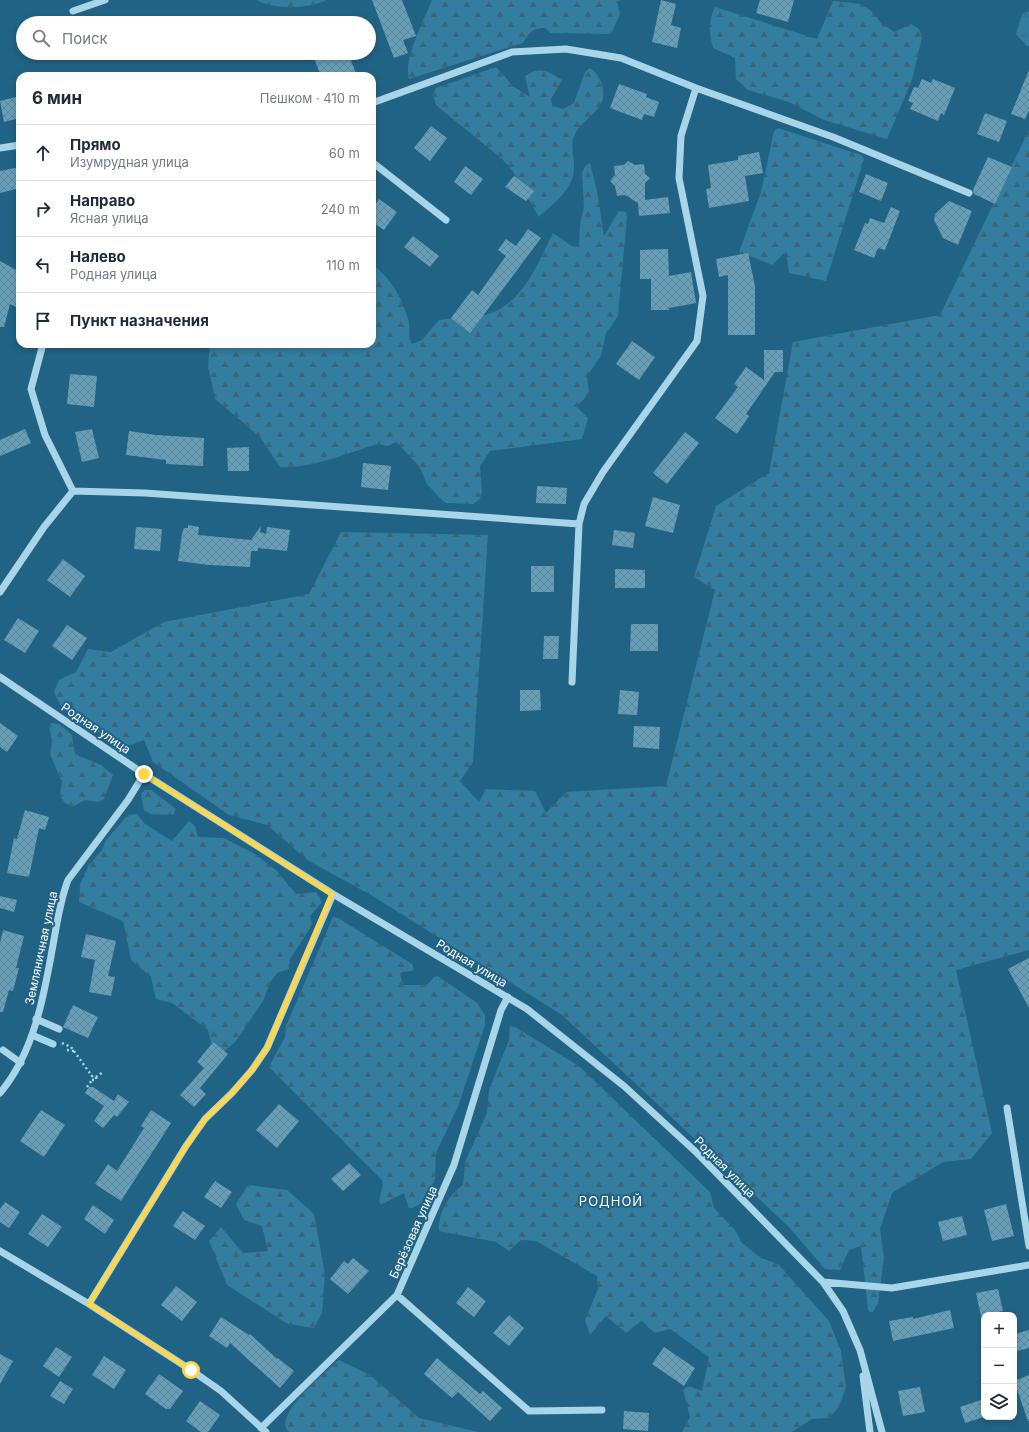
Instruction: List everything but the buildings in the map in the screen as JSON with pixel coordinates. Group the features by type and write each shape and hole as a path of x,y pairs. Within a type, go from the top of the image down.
{"street":[{"path":"73,11 105,0"},
{"path":"376,102 512,52 566,49 621,58 696,88 833,137 969,193"},
{"path":"572,682 579,524 584,504 603,472 697,341 703,296 679,178 681,136 696,88"},
{"path":"0,148 16,146"},
{"path":"376,165 446,220"},
{"path":"42,348 31,389 45,435 72,491"},
{"path":"72,491 145,493 579,524"},
{"path":"0,592 44,527 72,491"},
{"name":"Родная улица","path":"0,677 144,774 332,894 527,1009 624,1086 697,1153 823,1282 843,1312 860,1350 882,1432"},
{"name":"Земляничная улица","path":"0,1094 11,1081 32,1035 62,895 68,880 128,800 144,774"},
{"path":"89,1304 190,1140 205,1119 232,1093 252,1070 267,1048 332,894"},
{"name":"Берёзовая улица","path":"264,1430 397,1295 454,1165 501,1010 508,997"},
{"path":"36,1019 59,1029"},
{"path":"32,1035 53,1044"},
{"path":"3,1050 20,1063"},
{"path":"1007,1108 1029,1246"},
{"path":"0,1251 89,1304 221,1391 264,1430"},
{"path":"823,1282 892,1288 1029,1265"},
{"path":"397,1295 529,1411 602,1410"},
{"name":"Родная улица","path":"860,1350 870,1432"}],"path":[{"path":"53,1044 59,1042 71,1047 96,1080 92,1080 87,1087"},
{"path":"67,1050 74,1051"},
{"path":"94,1077 103,1072"}],"green space":[{"path":"257,0 326,0 301,7 282,7"},
{"path":"432,0 621,0 617,1 620,14 611,34 551,33 545,28 537,29 529,34 523,43 409,79 408,70 412,50"},
{"path":"833,1 862,5 877,17 882,25 894,32 911,24 919,29 922,37 912,80 887,139 824,120 789,102 748,90 736,79 735,58 713,48 710,28 711,18 715,7 817,39"},
{"path":"1029,11 1029,46 1027,46 1016,34 1022,14"},
{"path":"496,67 514,87 530,97 525,76 540,70 548,72 562,80 551,99 552,105 563,109 574,103 585,72 590,68 597,74 601,82 603,92 599,107 582,124 572,142 574,166 571,182 557,201 539,217 512,170 502,159 436,105 433,94 436,88"},
{"path":"778,128 861,155 864,159 826,281 789,273 786,253 783,254 773,265 739,252 761,192 774,131"},
{"path":"1029,130 1029,950 956,970 992,1133 971,1159 943,1162 892,1193 880,1229 884,1258 878,1303 873,1312 870,1312 868,1310 861,1246 849,1250 840,1270 825,1269 788,1226 562,1015 371,895 309,861 267,825 229,815 153,762 144,740 128,746 118,744 63,710 54,692 59,680 76,672 88,649 111,652 164,622 309,594 341,532 488,535 473,762 460,781 479,802 486,789 535,791 546,813 566,792 666,786 715,590 694,577 716,506 769,473 793,342 940,315"},
{"path":"590,163 597,191 604,236 619,211 626,212 627,217 618,316 606,333 601,356 587,376 589,393 577,407 588,418 582,439 490,451 480,466 482,492 480,499 473,504 445,503 427,484 419,466 396,442 388,446 377,444 342,456 304,466 280,467 260,437 215,399 208,366 210,348 376,348 376,267 390,282 399,296 408,319 412,344 422,340 439,320 479,316 494,312 506,305 525,285 553,233 572,246 579,246 580,225 584,207 582,173 585,166"},
{"path":"51,723 59,724 72,735 75,754 101,765 113,775 104,799 98,802 85,800 72,807 65,803 60,796 62,782 50,754 52,741 49,726"},
{"path":"145,790 151,790 176,809 173,815 150,814 144,810 141,794"},
{"path":"137,814 145,824 172,841 189,821 195,826 198,837 224,838 255,854 277,871 296,894 316,892 322,902 310,916 312,925 290,959 289,969 277,973 271,981 263,1001 236,1041 222,1053 212,1046 208,1030 172,1003 156,999 151,977 131,960 123,921 79,902 80,884 89,865 102,850 106,840 128,815"},
{"path":"333,917 338,918 412,964 414,969 412,971 402,972 400,974 403,985 427,985 436,975 476,1002 485,1015 485,1025 459,1104 436,1153 435,1180 421,1203 413,1208 409,1208 404,1193 380,1205 379,1199 383,1187 382,1180 269,1067 285,1037 286,1026"},
{"path":"510,1024 579,1066 710,1192 714,1208 735,1230 742,1243 761,1258 778,1264 829,1321 841,1351 846,1387 839,1407 829,1418 812,1419 792,1432 682,1432 690,1417 683,1390 688,1386 702,1391 709,1357 670,1329 655,1333 641,1321 626,1333 606,1316 590,1335 585,1320 598,1289 597,1276 536,1241 521,1240 509,1251 496,1242 439,1231 440,1217 445,1205 453,1193 463,1185 465,1162 487,1113 489,1090 509,1040"},
{"path":"248,1185 287,1190 314,1214 325,1274 322,1313 314,1328 288,1324 227,1285 209,1241 221,1227 243,1253 268,1251 262,1226 244,1220 236,1204"},
{"path":"339,1360 370,1375 419,1418 478,1432 289,1432 285,1425 287,1416 293,1406 312,1385"}],"district":[{"name":"РОДНОЙ","path":"611,1201"}],"route":[{"path":"144,774 332,894 267,1048 252,1070 232,1093 205,1119 186,1146 89,1304 191,1370"}]}
